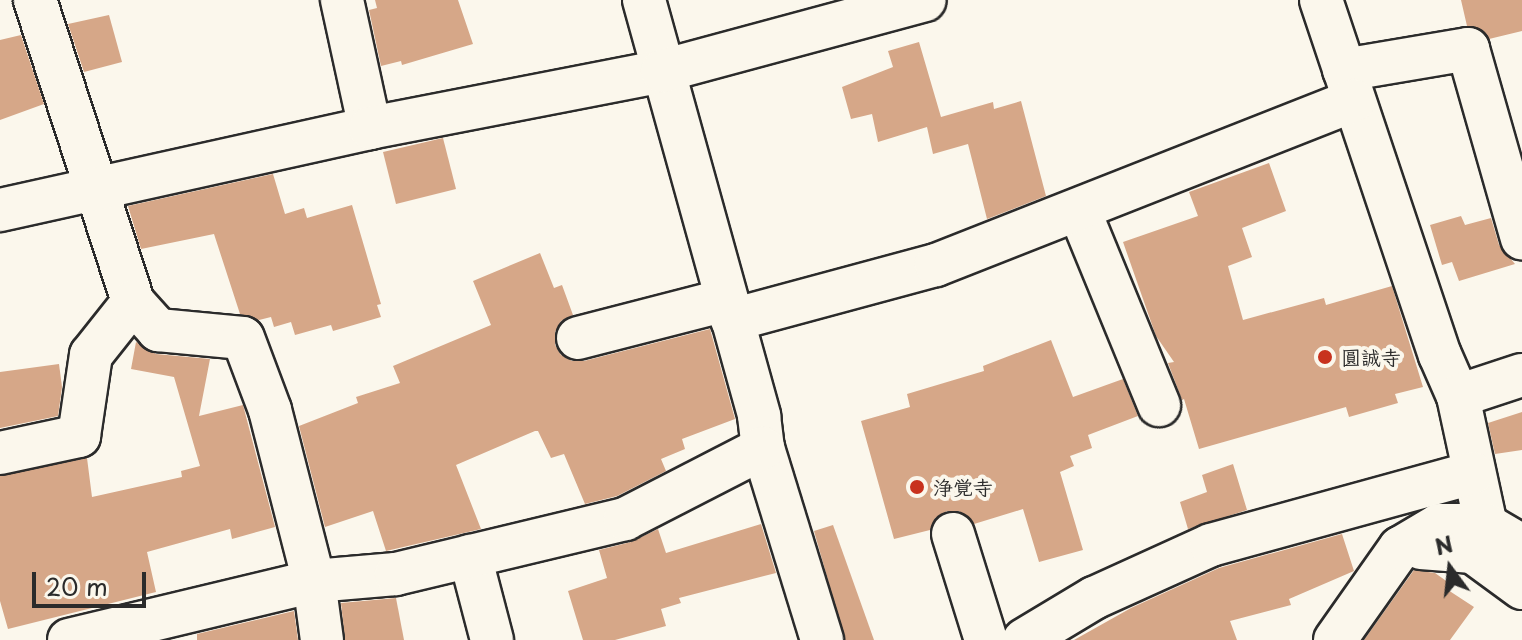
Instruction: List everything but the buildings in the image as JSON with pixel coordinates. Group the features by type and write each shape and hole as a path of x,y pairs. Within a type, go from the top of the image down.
{"street":[{"path":"35,0 133,302 158,330 243,338 270,410 314,581 322,640"},
{"path":"342,0 370,128"},
{"path":"644,0 759,416 763,448 822,640"},
{"path":"0,210 370,128 662,71 925,0"},
{"path":"1321,0 1440,355 1458,396 1472,473 1486,525"},
{"path":"578,338 729,310 936,265 1079,210 1349,85 1468,49 1522,238"},
{"path":"1079,210 1159,405"},
{"path":"0,453 79,436 91,355 133,302"},
{"path":"1458,396 1522,375"},
{"path":"69,640 314,581 396,574 625,519 763,448"},
{"path":"1024,640 1094,598 1211,545 1472,473"},
{"path":"1335,640 1400,548 1439,525 1486,525 1522,546"},
{"path":"953,534 986,640"},
{"path":"1400,548 1448,548 1473,552 1522,588"},
{"path":"470,556 492,640"}],"place":[{"name":"圓誠寺","path":"1325,357"},
{"name":"浄覚寺","path":"917,487"}]}
